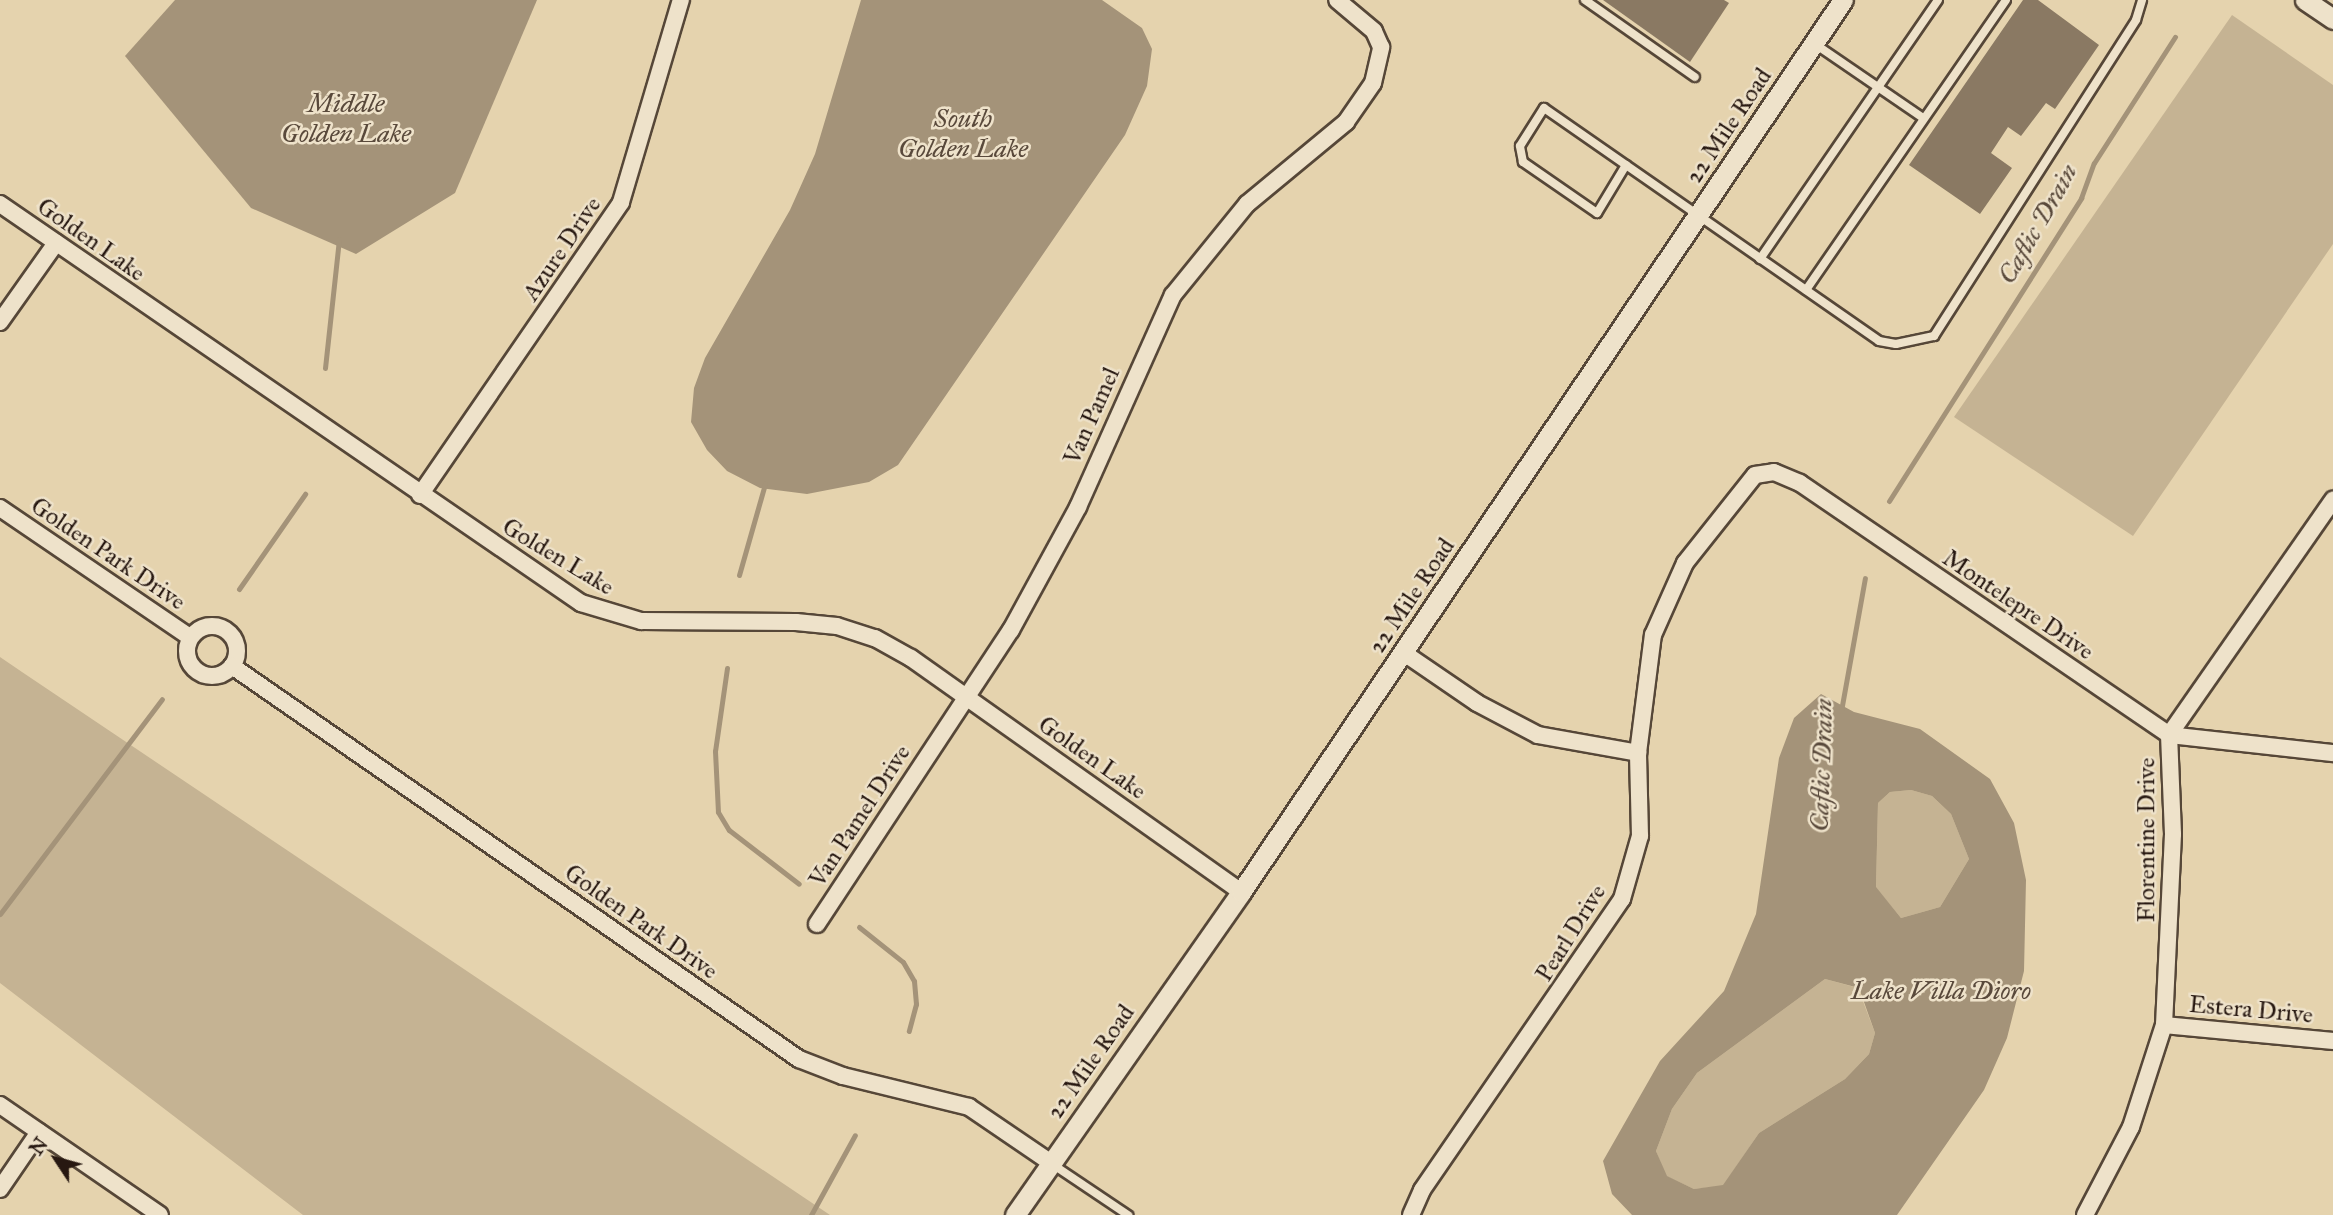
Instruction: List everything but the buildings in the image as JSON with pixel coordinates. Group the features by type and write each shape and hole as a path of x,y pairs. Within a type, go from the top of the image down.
{"street":[{"name":"Azure Drive","path":"420,495 621,202 681,0"},
{"name":"Van Pamel","path":"942,733 967,697 1077,507 1173,295 1247,204 1318,145 1358,107 1373,83 1381,47 1368,23 1337,0"},
{"name":"22 Mile Road","path":"1015,1215 1404,653 1843,0"},
{"path":"2305,0 2333,19"},
{"name":"Golden Lake","path":"0,204 539,577 609,614 641,621 837,626 911,658 1241,892"},
{"path":"0,321 56,243"},
{"name":"Montelepre Drive","path":"1712,524 1755,475 1782,473 2169,734 2333,753"},
{"name":"Florentine Drive","path":"2085,1215 2131,1127 2164,1025 2173,847 2169,734 2333,500"},
{"name":"Golden Park Drive","path":"0,508 190,638"},
{"name":"Pearl Drive","path":"1412,1215 1422,1190 1622,899 1640,836 1638,753 1653,635 1670,590 1712,524"},
{"name":"Golden Park Drive","path":"206,626 219,626 237,644 232,666 210,677 194,670 186,651 190,638 206,626"},
{"path":"1404,653 1478,703 1538,735 1638,753"},
{"name":"Golden Park Drive","path":"232,666 799,1059 843,1076 969,1107 1050,1162"},
{"name":"Van Pamel Drive","path":"817,924 942,733"},
{"name":"Estera Drive","path":"2164,1025 2333,1041"},
{"path":"0,1105 160,1215"},
{"path":"0,1189 39,1132"}],"lane":[{"path":"1585,0 1695,77"},
{"path":"1760,259 1938,0"},
{"path":"1806,290 2006,0"},
{"path":"1626,166 1597,213 1523,162 1520,146 1544,108 1879,341 1896,344 1934,336 2136,20 2142,0"},
{"path":"1815,44 1923,118"},
{"path":"1050,1162 1128,1215"}],"shaded area":[{"path":"2232,15 2333,85 2333,244 2133,536 1954,417"},
{"path":"0,657 830,1215 303,1215 0,983"},
{"path":"1911,790 1932,796 1951,814 1969,859 1940,907 1901,918 1876,888 1878,803 1890,792"},
{"path":"1825,979 1858,988 1875,1033 1869,1054 1845,1079 1759,1133 1723,1186 1694,1189 1666,1176 1656,1151 1672,1109 1697,1073"}],"water":[{"name":"Middle Golden Lake","path":"175,0 537,0 455,193 356,254 251,208 125,56"},
{"name":"South Golden Lake","path":"861,0 1102,0 1142,28 1152,49 1147,86 1125,135 898,465 869,482 807,494 760,488 727,471 707,450 691,422 694,388 705,358 790,210 815,154"},
{"name":"Lake Villa Dioro","path":"1821,694 1854,712 1920,729 1990,779 2014,823 2026,880 2024,971 2007,1038 1984,1090 1897,1215 1632,1215 1612,1194 1603,1161 1660,1061 1724,991 1756,914 1779,758 1794,718","holes":["1911,790 1932,796 1951,814 1969,859 1940,907 1901,918 1876,887 1878,803 1890,792","1825,979 1859,988 1875,1033 1869,1054 1845,1079 1759,1133 1723,1185 1694,1189 1667,1176 1656,1151 1672,1109 1697,1073"]}],"waterway":[{"name":"Caflic Drain","path":"1889,501 2081,198 2094,163 2175,37"},
{"path":"325,368 339,239"},
{"path":"739,575 765,484"},
{"path":"239,589 305,494"},
{"name":"Caflic Drain","path":"1841,711 1865,578"},
{"path":"727,668 715,751 718,812 729,830 799,884"},
{"path":"0,914 162,699"},
{"path":"859,927 903,962 914,981 916,1004 909,1031"},
{"path":"811,1215 855,1135"}]}
